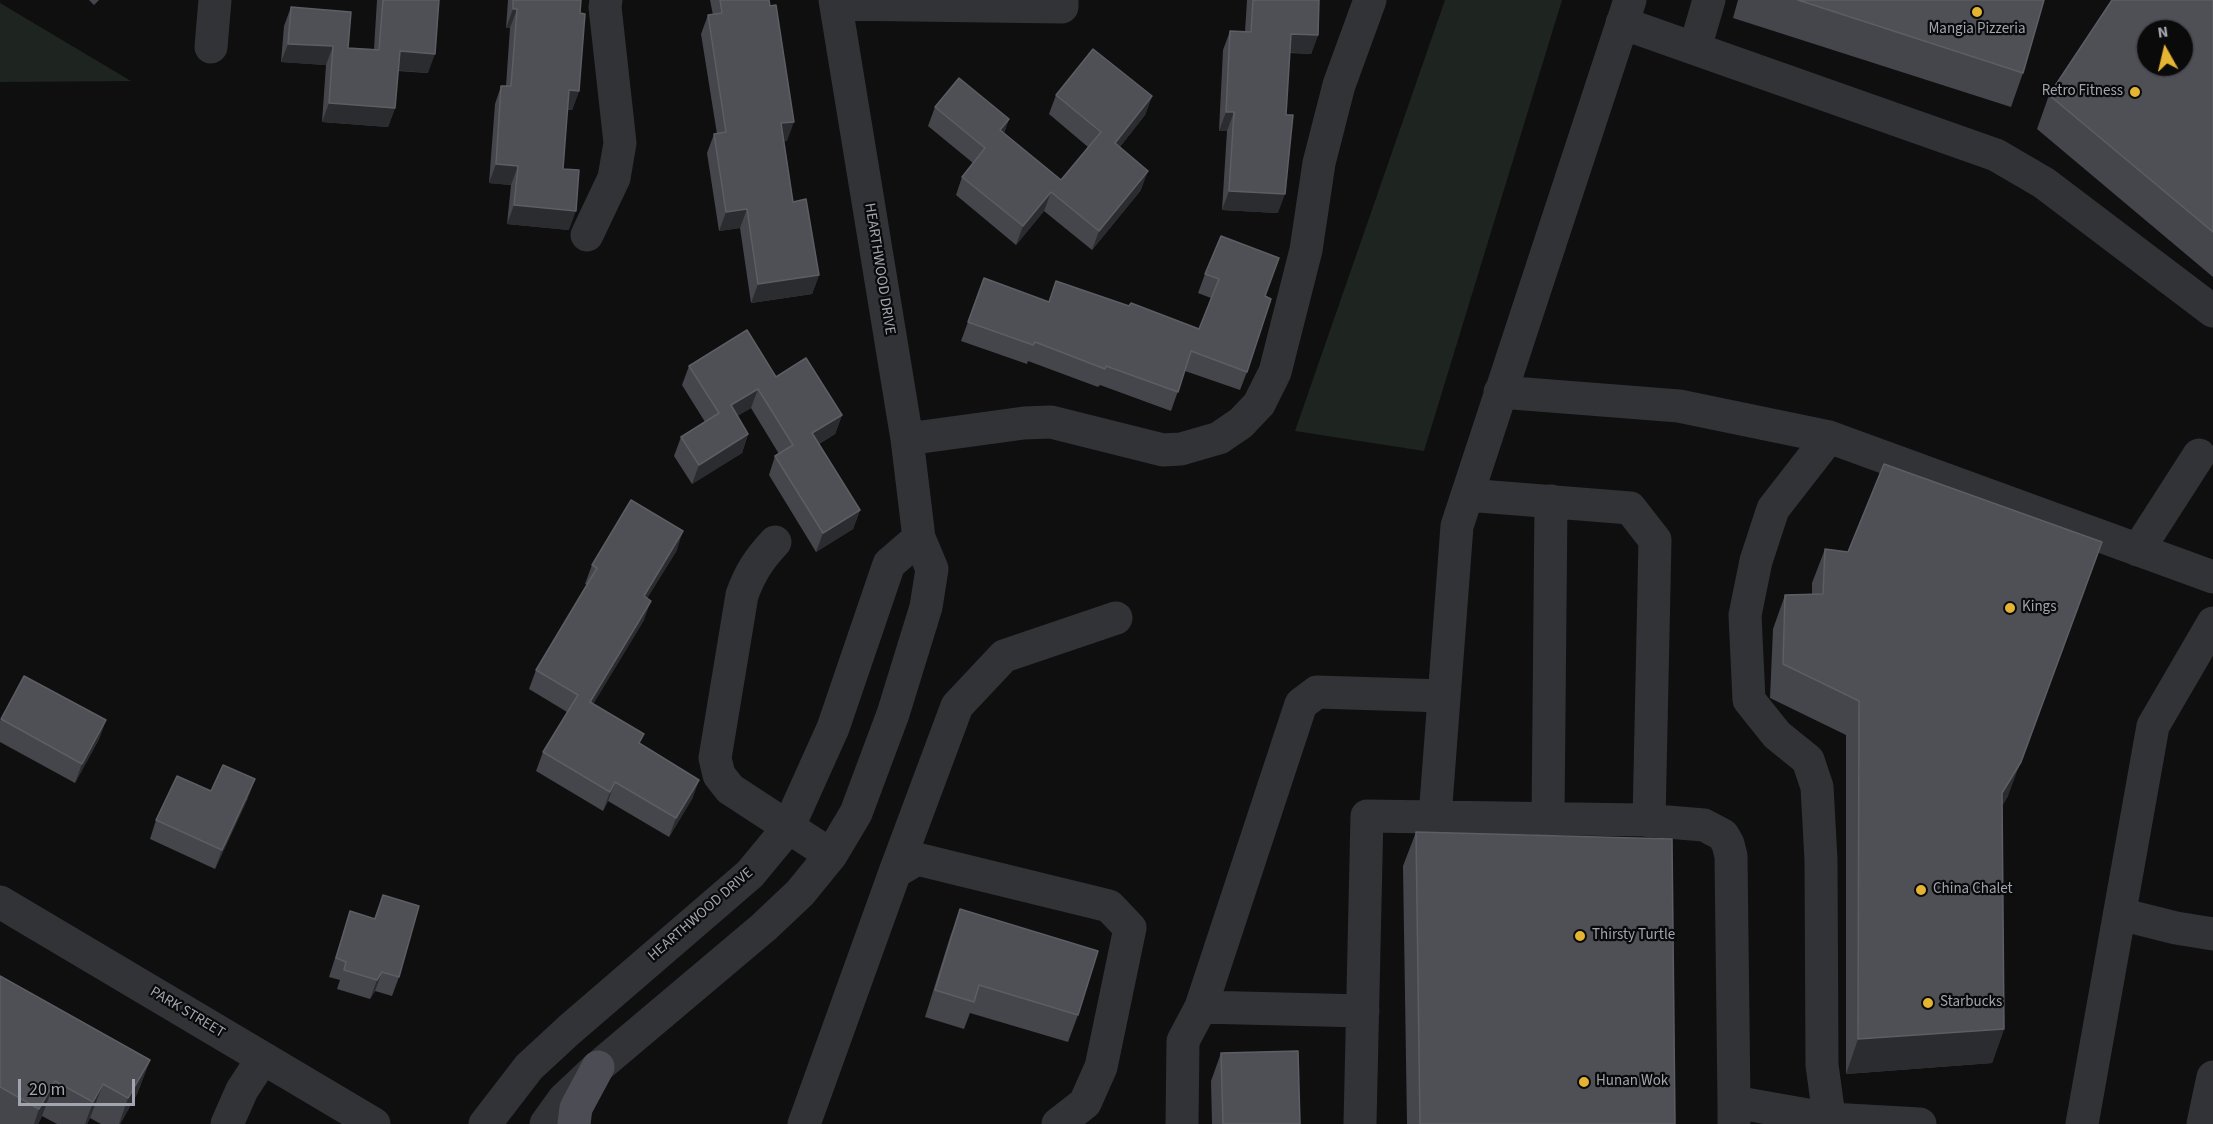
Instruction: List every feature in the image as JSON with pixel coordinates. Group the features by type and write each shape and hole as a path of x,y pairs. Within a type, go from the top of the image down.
{"main road":[{"path":"574,1124 576,1108 598,1067"}],"street":[{"path":"211,48 215,0"},
{"path":"587,235 614,178 620,143 606,0"},
{"path":"835,2 1062,7 1062,0"},
{"path":"907,439 1024,423 1051,422 1163,450 1181,449 1219,438 1241,423 1259,404 1275,372 1306,250 1319,163 1338,85 1370,0"},
{"path":"1695,48 1709,0"},
{"name":"HEARTHWOOD DRIVE","path":"546,1124 564,1100 598,1067 764,927 800,893 831,855 856,813 893,714 926,607 932,568 919,538 907,439 835,2"},
{"path":"1434,818 1457,526 1626,11 1695,48 1996,155 2044,183 2213,311"},
{"path":"1500,392 1679,406 1829,437 2213,577"},
{"path":"1829,437 1773,509 1756,561 1745,615 1749,700 1777,735 1808,760 1817,787 1821,860 1822,1065 1830,1122"},
{"path":"2138,550 2208,450"},
{"path":"1467,495 1630,508 1655,540 1649,821"},
{"path":"1548,819 1551,501"},
{"name":"HEARTHWOOD DRIVE","path":"485,1124 529,1067 750,874 788,828 833,728 889,564 919,538"},
{"path":"776,542 759,559 749,574 742,595 715,758 719,775 730,789 831,855"},
{"path":"804,1124 957,706 1004,656 1116,618"},
{"path":"2082,1124 2152,726 2213,623"},
{"path":"1182,1124 1183,1041 1201,1007 1301,704 1317,692 1444,696"},
{"path":"1360,1124 1367,816 1649,821 1704,825 1723,835 1731,856 1734,1113 1830,1122 1920,1124"},
{"path":"895,872 917,859 929,861 1109,906 1130,928 1101,1067 1085,1103 1058,1124"},
{"name":"PARK STREET","path":"0,902 374,1124"},
{"path":"2120,914 2213,934"},
{"path":"1201,1007 1363,1011"},
{"path":"227,1124 242,1090 263,1058"},
{"path":"2203,1124 2213,1077"}],"shaded area":[{"path":"1445,0 1562,0 1424,451 1295,431"},
{"path":"0,3 131,81 0,82"}],"building":[{"path":"383,0 439,0 435,54 400,51 395,108 329,103 333,46 288,44 291,7 351,12 348,48 379,50"},
{"path":"513,0 581,0 580,13 585,14 579,91 569,90 563,169 579,170 576,211 514,205 518,166 496,164 501,86 511,86 517,9 513,9"},
{"path":"720,0 769,0 770,6 776,5 794,122 781,123 793,202 806,199 819,275 758,284 747,209 726,212 714,134 726,132 708,15 722,13"},
{"path":"1253,0 1319,0 1318,35 1291,34 1286,115 1293,115 1285,194 1229,191 1234,112 1226,112 1230,31 1251,32"},
{"path":"1798,0 2044,0 2023,73"},
{"path":"2112,0 2213,0 2213,232 2049,95"},
{"path":"1093,49 1152,96 1115,143 1148,171 1099,231 1051,192 1023,226 962,177 985,148 935,107 959,78 1009,119 1000,130 1061,180 1101,132 1056,95"},
{"path":"1221,236 1279,258 1265,296 1271,299 1247,372 1191,351 1178,392 1106,366 1105,369 1035,342 1033,345 968,322 984,278 1049,302 1056,281 1129,306 1131,303 1199,329 1219,279 1205,274"},
{"path":"747,330 776,377 806,358 842,415 812,433 860,510 823,533 775,456 793,445 758,389 731,405 748,434 699,465 681,437 719,413 689,366"},
{"path":"1884,464 2102,542 2021,762 2002,793 2004,1029 1858,1039 1859,701 1783,664 1785,595 1823,594 1825,549 1848,552"},
{"path":"631,500 683,531 644,596 651,601 590,702 644,734 639,743 699,780 676,818 615,782 610,792 543,752 578,695 536,670 597,568 592,565"},
{"path":"24,676 106,720 82,764 1,719"},
{"path":"223,765 255,779 222,850 156,820 177,776 211,791"},
{"path":"1416,832 1672,839 1675,1124 1420,1124"},
{"path":"383,895 419,906 399,977 382,972 377,980 344,970 346,962 336,958 350,911 375,919"},
{"path":"960,909 1098,951 1078,1015 979,985 974,1002 935,990"},
{"path":"0,976 150,1060 128,1098 103,1084 93,1102 55,1081 39,1109 0,1087"},
{"path":"1298,1051 1300,1124 1223,1124 1221,1053"}],"place":[{"name":"Mangia Pizzeria","path":"1977,12"},
{"name":"Retro Fitness","path":"2135,92"},
{"name":"Kings","path":"2010,608"},
{"name":"China Chalet","path":"1921,890"},
{"name":"Thirsty Turtle","path":"1580,936"},
{"name":"Starbucks","path":"1928,1003"},
{"name":"Hunan Wok","path":"1584,1082"}]}
